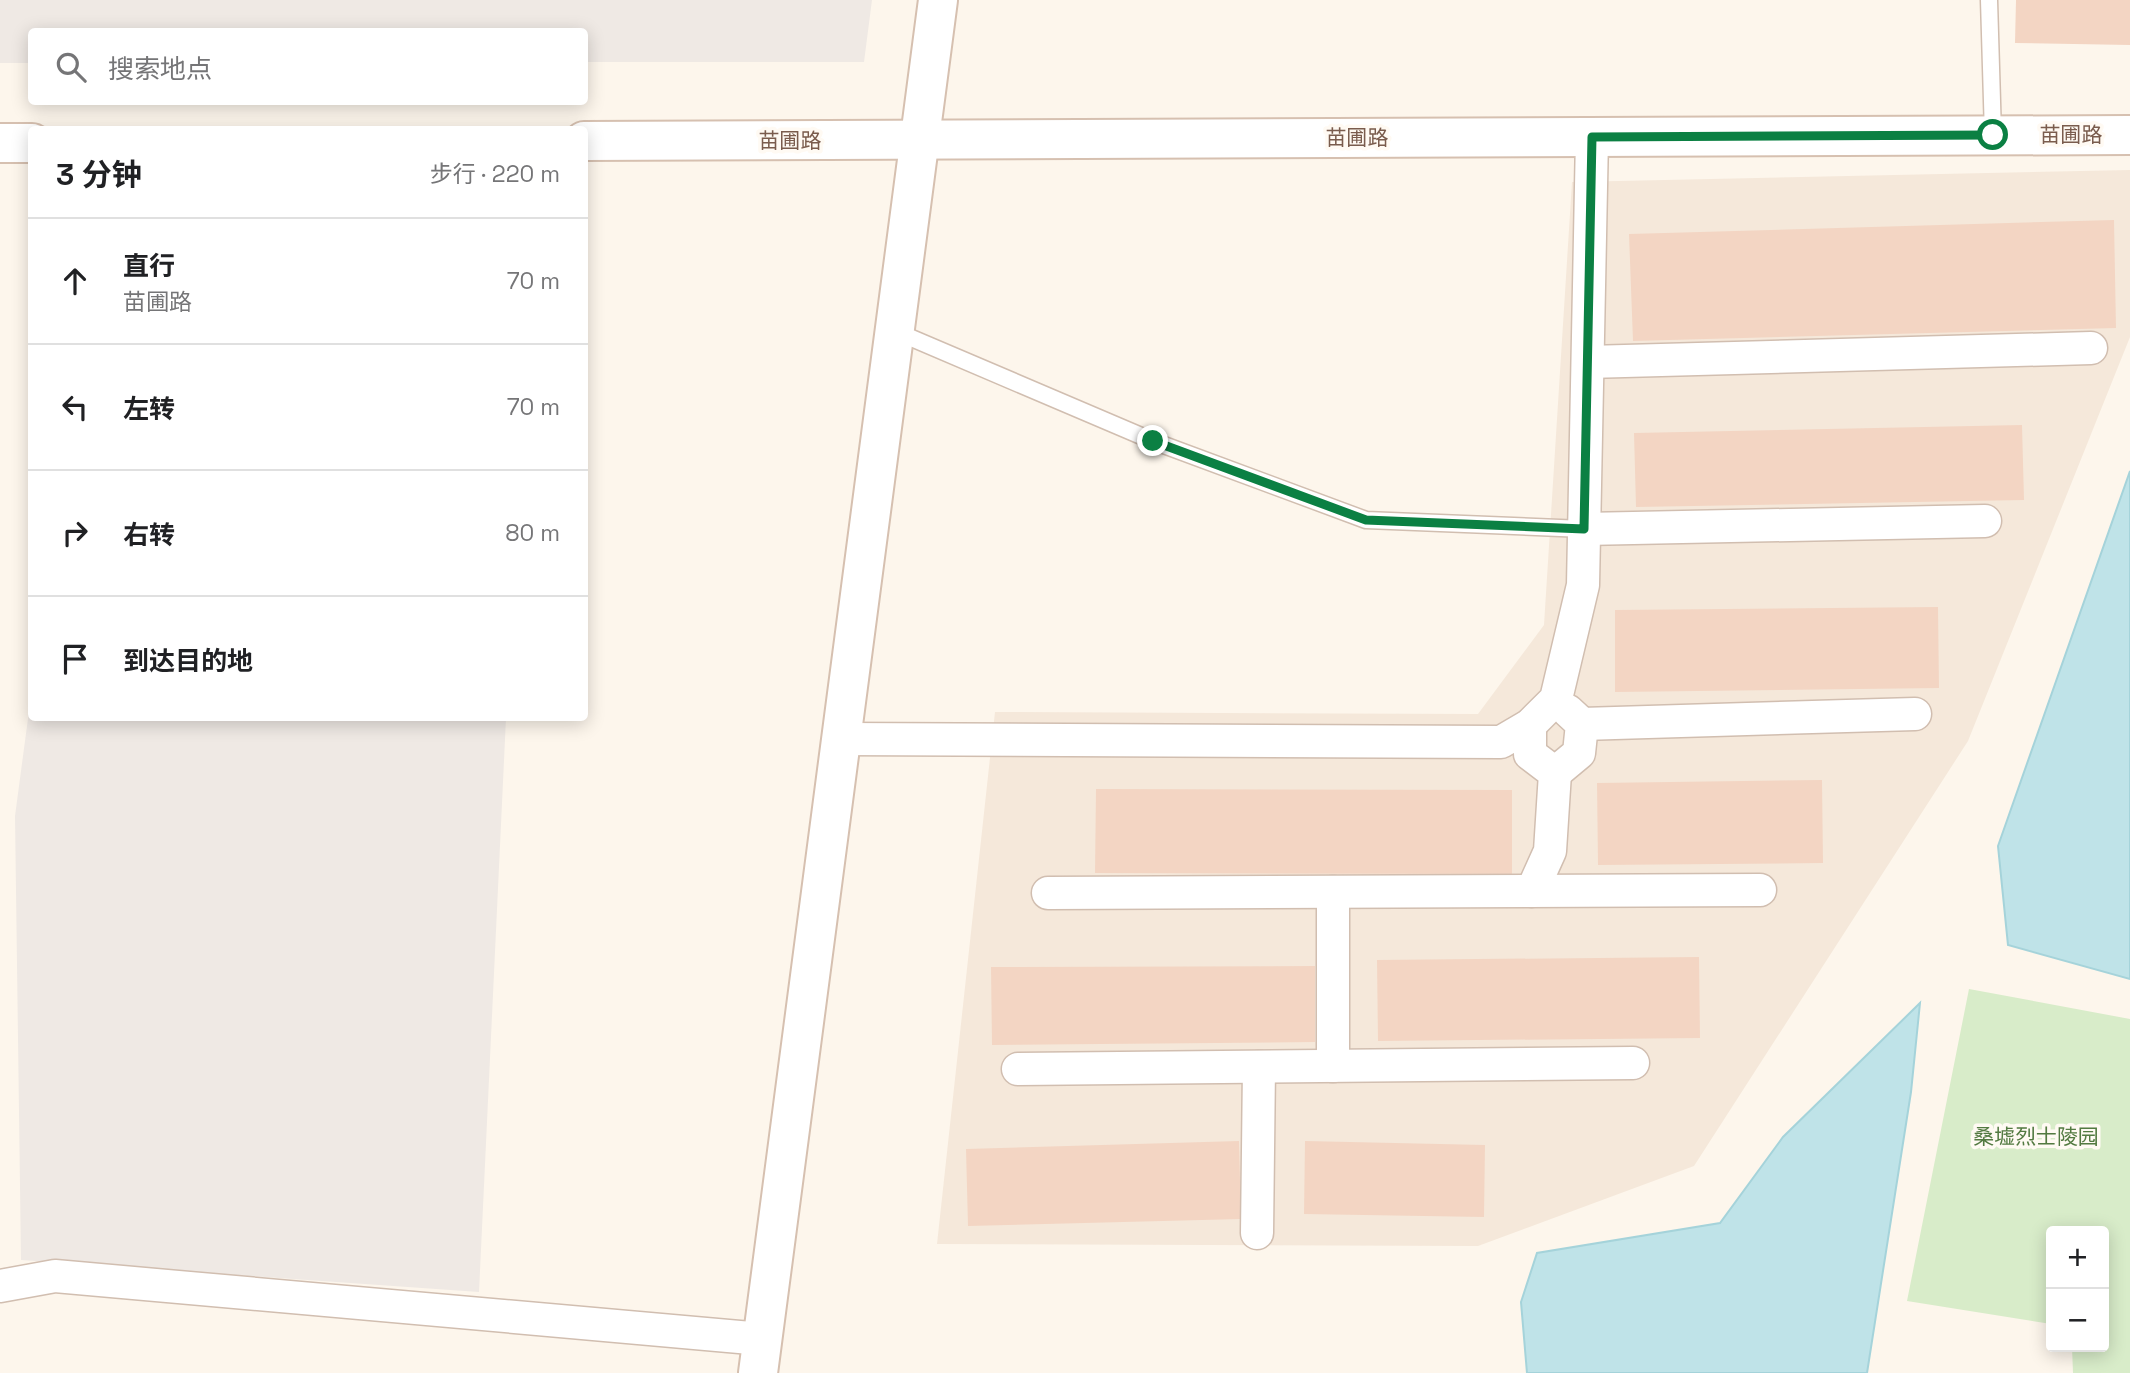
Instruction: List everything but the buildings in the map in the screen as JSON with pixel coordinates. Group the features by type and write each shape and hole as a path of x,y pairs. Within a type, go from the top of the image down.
{"street":[{"path":"0,1286 55,1276 760,1356 938,0"},
{"name":"苗圃路","path":"588,141 2130,135"},
{"path":"841,739 1501,743 1530,725 1556,699 1583,585 1592,137"},
{"path":"0,143 28,143"},
{"path":"1588,362 2091,348"},
{"path":"1584,529 1985,521"},
{"path":"1556,699 1582,724 1915,714"},
{"path":"1532,891 1550,850 1555,772 1579,753 1582,724"},
{"path":"1530,725 1530,754 1555,772"},
{"path":"1048,893 1760,890"},
{"path":"1333,892 1333,1066"},
{"path":"1018,1069 1633,1063"},
{"path":"1257,1233 1259,1067"}],"lane":[{"path":"1989,0 1993,135"},
{"path":"895,331 1153,441 1366,520 1584,529"}],"shaded area":[{"path":"0,0 872,0 864,62 588,62 588,28 28,28 28,63 0,63"},
{"path":"2130,170 2130,337 1968,741 1694,1166 1478,1246 937,1244 995,712 1478,714 1544,625 1572,182"},
{"path":"28,718 28,721 506,721 479,1292 21,1260 15,816"}],"green space":[{"name":"桑墟烈士陵园","path":"1969,989 2130,1019 2130,1373 2073,1373 2072,1352 2109,1352 2109,1226 2046,1226 2046,1323 1907,1301"}],"water":[{"path":"2130,471 2130,979 2008,945 1998,846"},
{"path":"1920,1003 1911,1092 1867,1373 1527,1373 1521,1302 1537,1253 1720,1223 1783,1137"}],"route":[{"path":"1153,441 1366,520 1584,529 1592,137 1993,135"}]}
